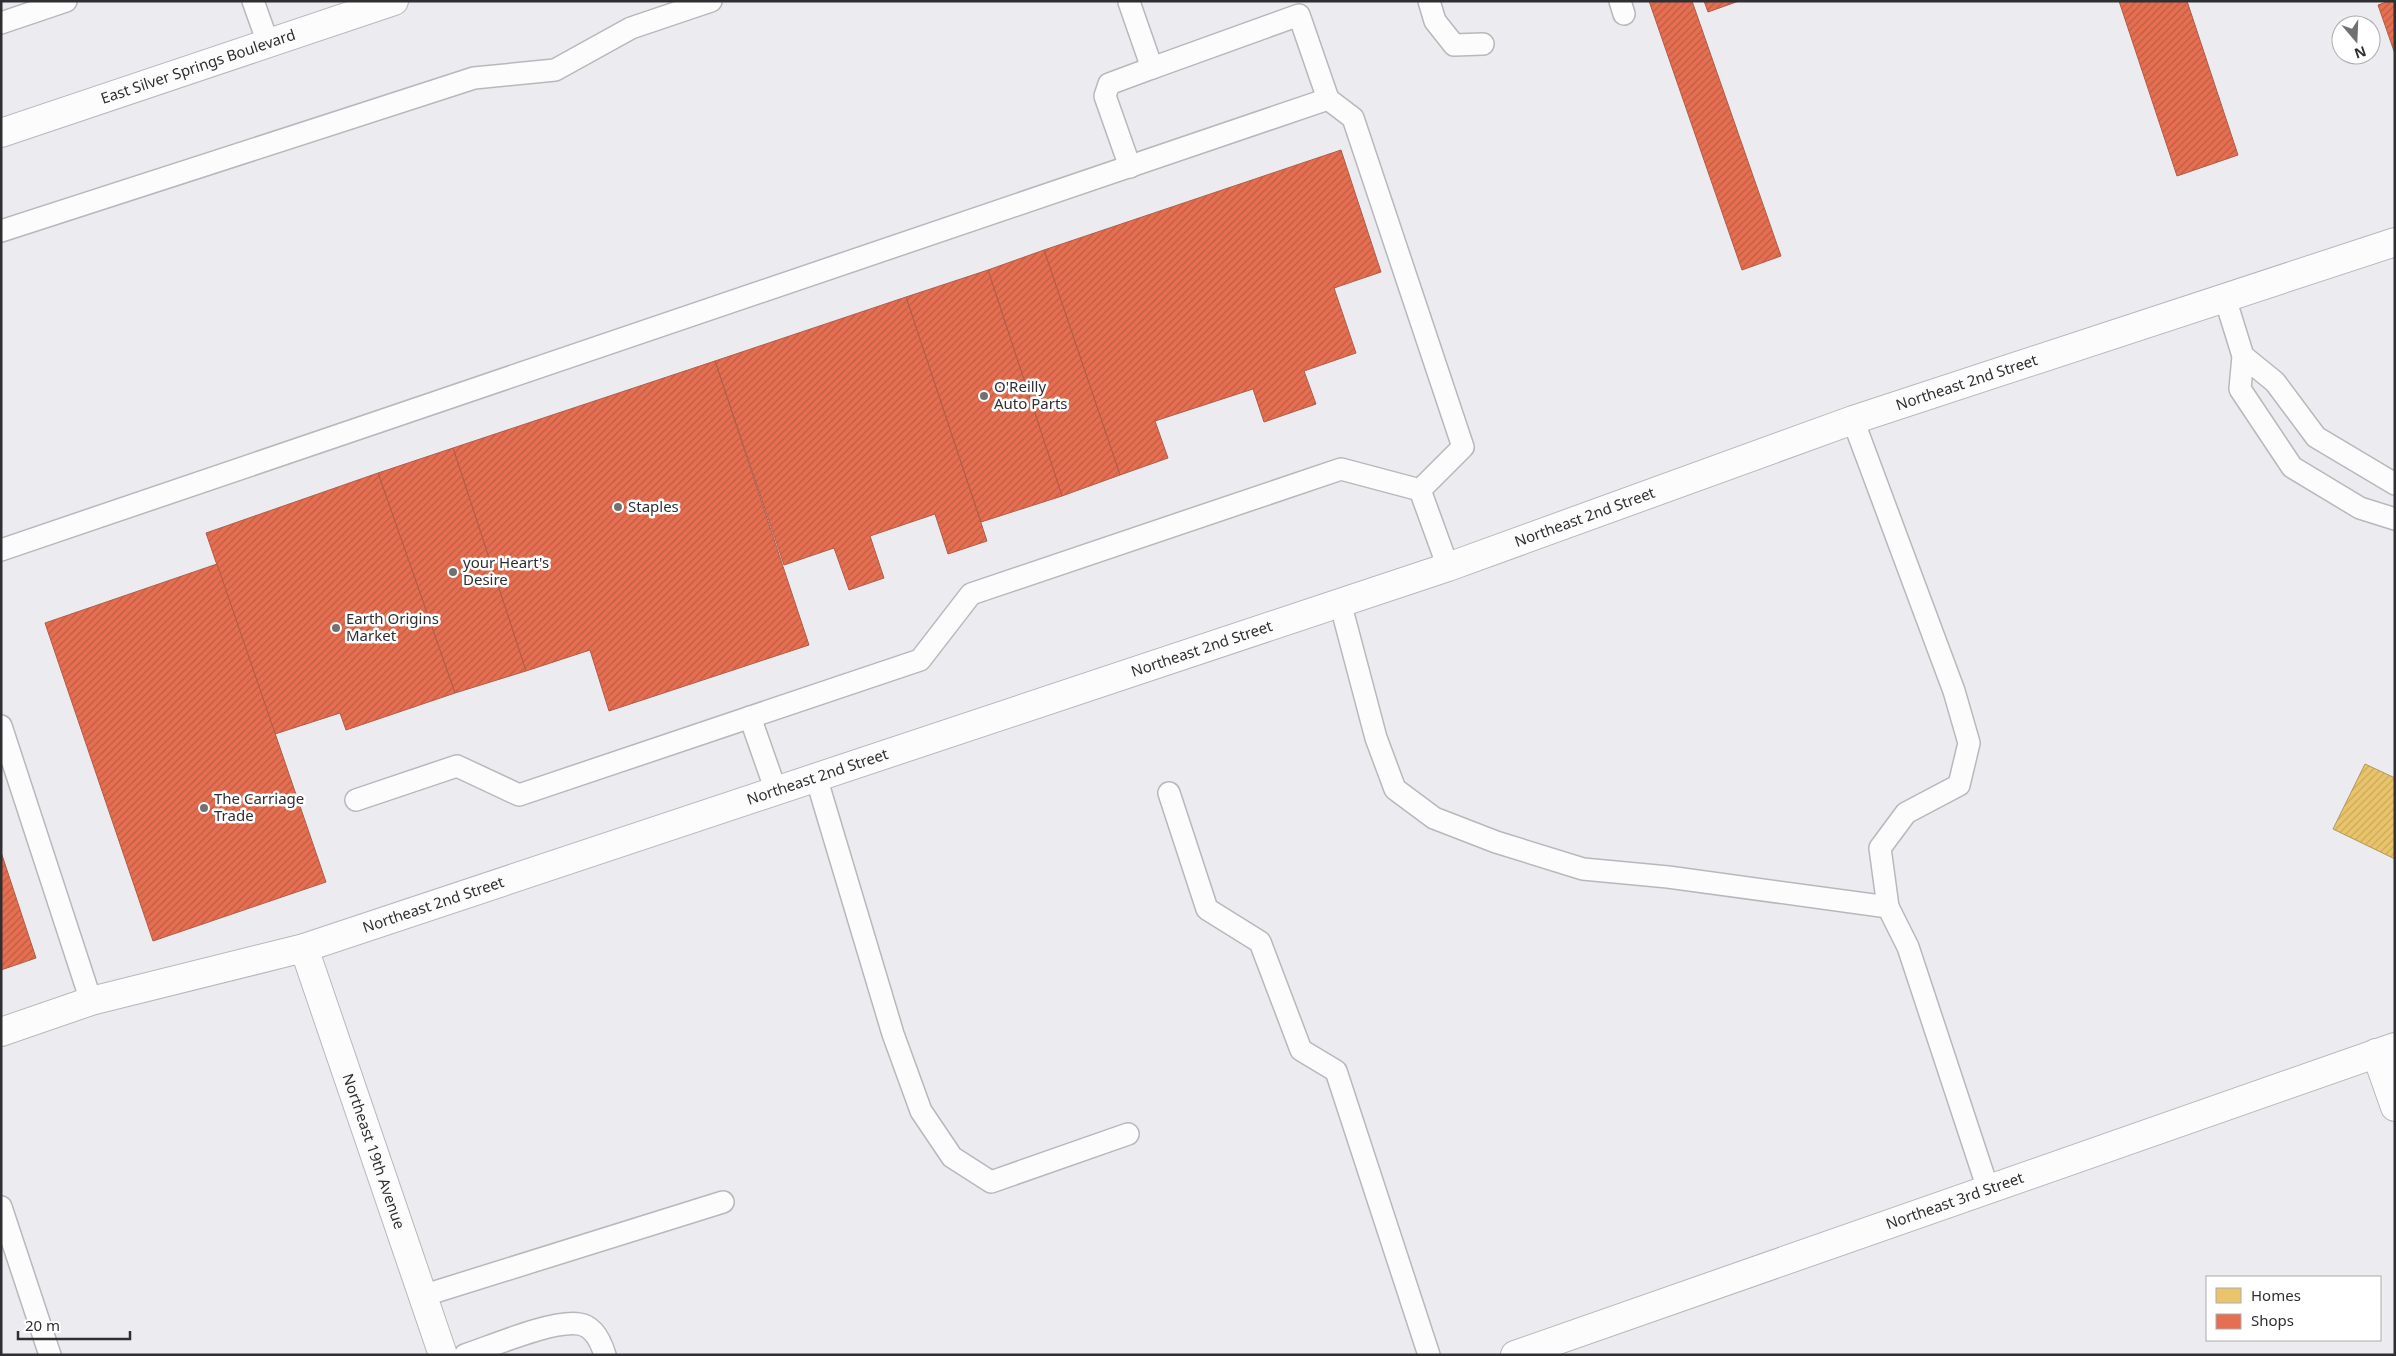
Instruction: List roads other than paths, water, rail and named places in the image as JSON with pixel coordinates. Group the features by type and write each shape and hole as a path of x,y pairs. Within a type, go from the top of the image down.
{"street":[{"name":"East Silver Springs Boulevard","path":"1,133 393,1"},
{"name":"Northeast 2nd Street","path":"1,1032 91,1001 304,948 1448,567 1853,420 2395,242"},
{"name":"Northeast 19th Avenue","path":"304,948 443,1355"},
{"name":"Northeast 3rd Street","path":"1515,1355 2386,1050"},
{"path":"2386,1050 2395,1107"}],"lane":[{"path":"1,23 66,1"},
{"path":"253,1 268,43"},
{"path":"1,232 474,78 555,70 631,28 711,1"},
{"path":"1129,1 1152,68"},
{"path":"1429,1 1435,21 1454,45 1483,44"},
{"path":"1130,167 1105,96 1108,84 1299,15 1328,99 1353,118 1463,447 1420,490"},
{"path":"1,550 1328,99"},
{"path":"2225,298 2243,356 2240,389 2292,467 2360,508 2395,519"},
{"path":"2243,356 2275,382 2316,437 2395,484"},
{"path":"1853,420 1954,690 1968,743 1959,785 1906,812 1880,848 1888,908 1908,947 1988,1189"},
{"path":"356,800 457,766 519,795 920,660 971,594 1341,469 1420,490"},
{"path":"1420,490 1448,567"},
{"path":"1340,602 1376,738 1395,789 1434,818 1496,842 1583,869 1668,877 1888,908"},
{"path":"750,717 776,791"},
{"path":"1,726 91,1001"},
{"path":"816,778 893,1034 921,1111 952,1157 991,1182 1128,1134"},
{"path":"1169,793 1207,909 1260,942 1301,1050 1336,1071 1429,1355"},
{"path":"422,1296 723,1202"},
{"path":"1,1207 50,1355"},
{"path":"466,1355 550,1327 580,1324 598,1336 605,1355"}],"place":[{"name":"O'Reilly Auto Parts","path":"984,396"},
{"name":"Staples","path":"618,507"},
{"name":"your Heart's Desire","path":"453,572"},
{"name":"Earth Origins Market","path":"336,628"},
{"name":"The Carriage Trade","path":"204,808"}]}
